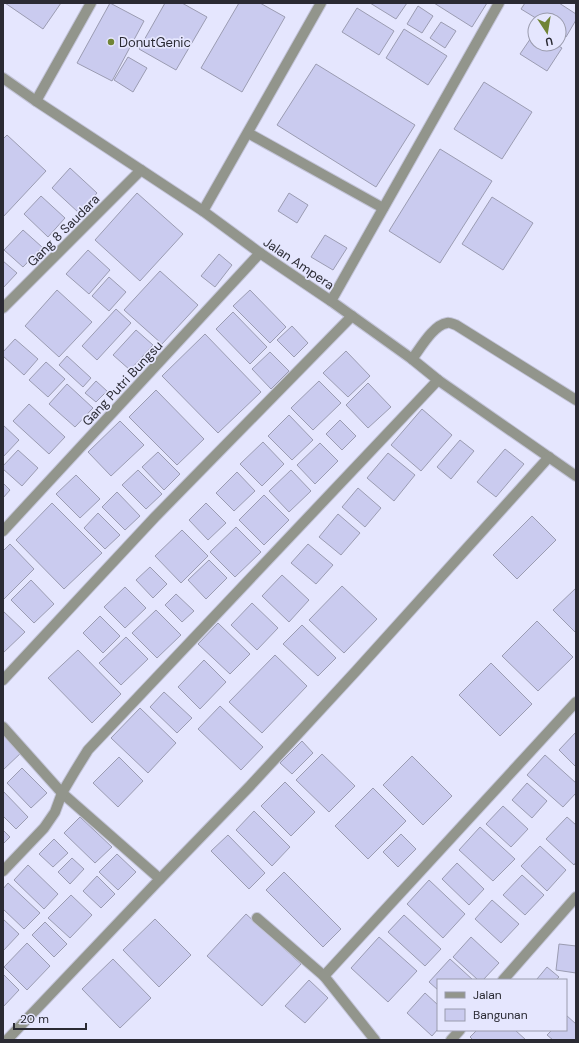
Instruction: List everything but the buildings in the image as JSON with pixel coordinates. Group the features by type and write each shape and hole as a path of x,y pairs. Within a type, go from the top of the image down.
{"street":[{"path":"36,101 91,3"},
{"path":"203,211 321,3"},
{"path":"331,301 499,3"},
{"name":"Jalan Ampera","path":"3,78 203,211 260,254 352,316 415,355 438,380 576,476"},
{"path":"248,133 383,208"},
{"name":"Gang 8 Saudara","path":"3,308 141,170"},
{"name":"Gang Putri Bungsu","path":"3,531 260,254"},
{"path":"3,680 156,517 352,316"},
{"path":"415,355 433,331 448,322 456,325 576,400"},
{"path":"3,871 44,828 55,812 62,792 88,750 438,380"},
{"path":"8,1040 256,780 549,457"},
{"path":"324,976 576,702"},
{"path":"3,727 62,792 160,879"},
{"path":"505,979 576,897"},
{"path":"257,918 324,976 375,1040"},
{"path":"451,1040 459,1031"}],"place":[{"name":"DonutGenic","path":"111,42"}]}
